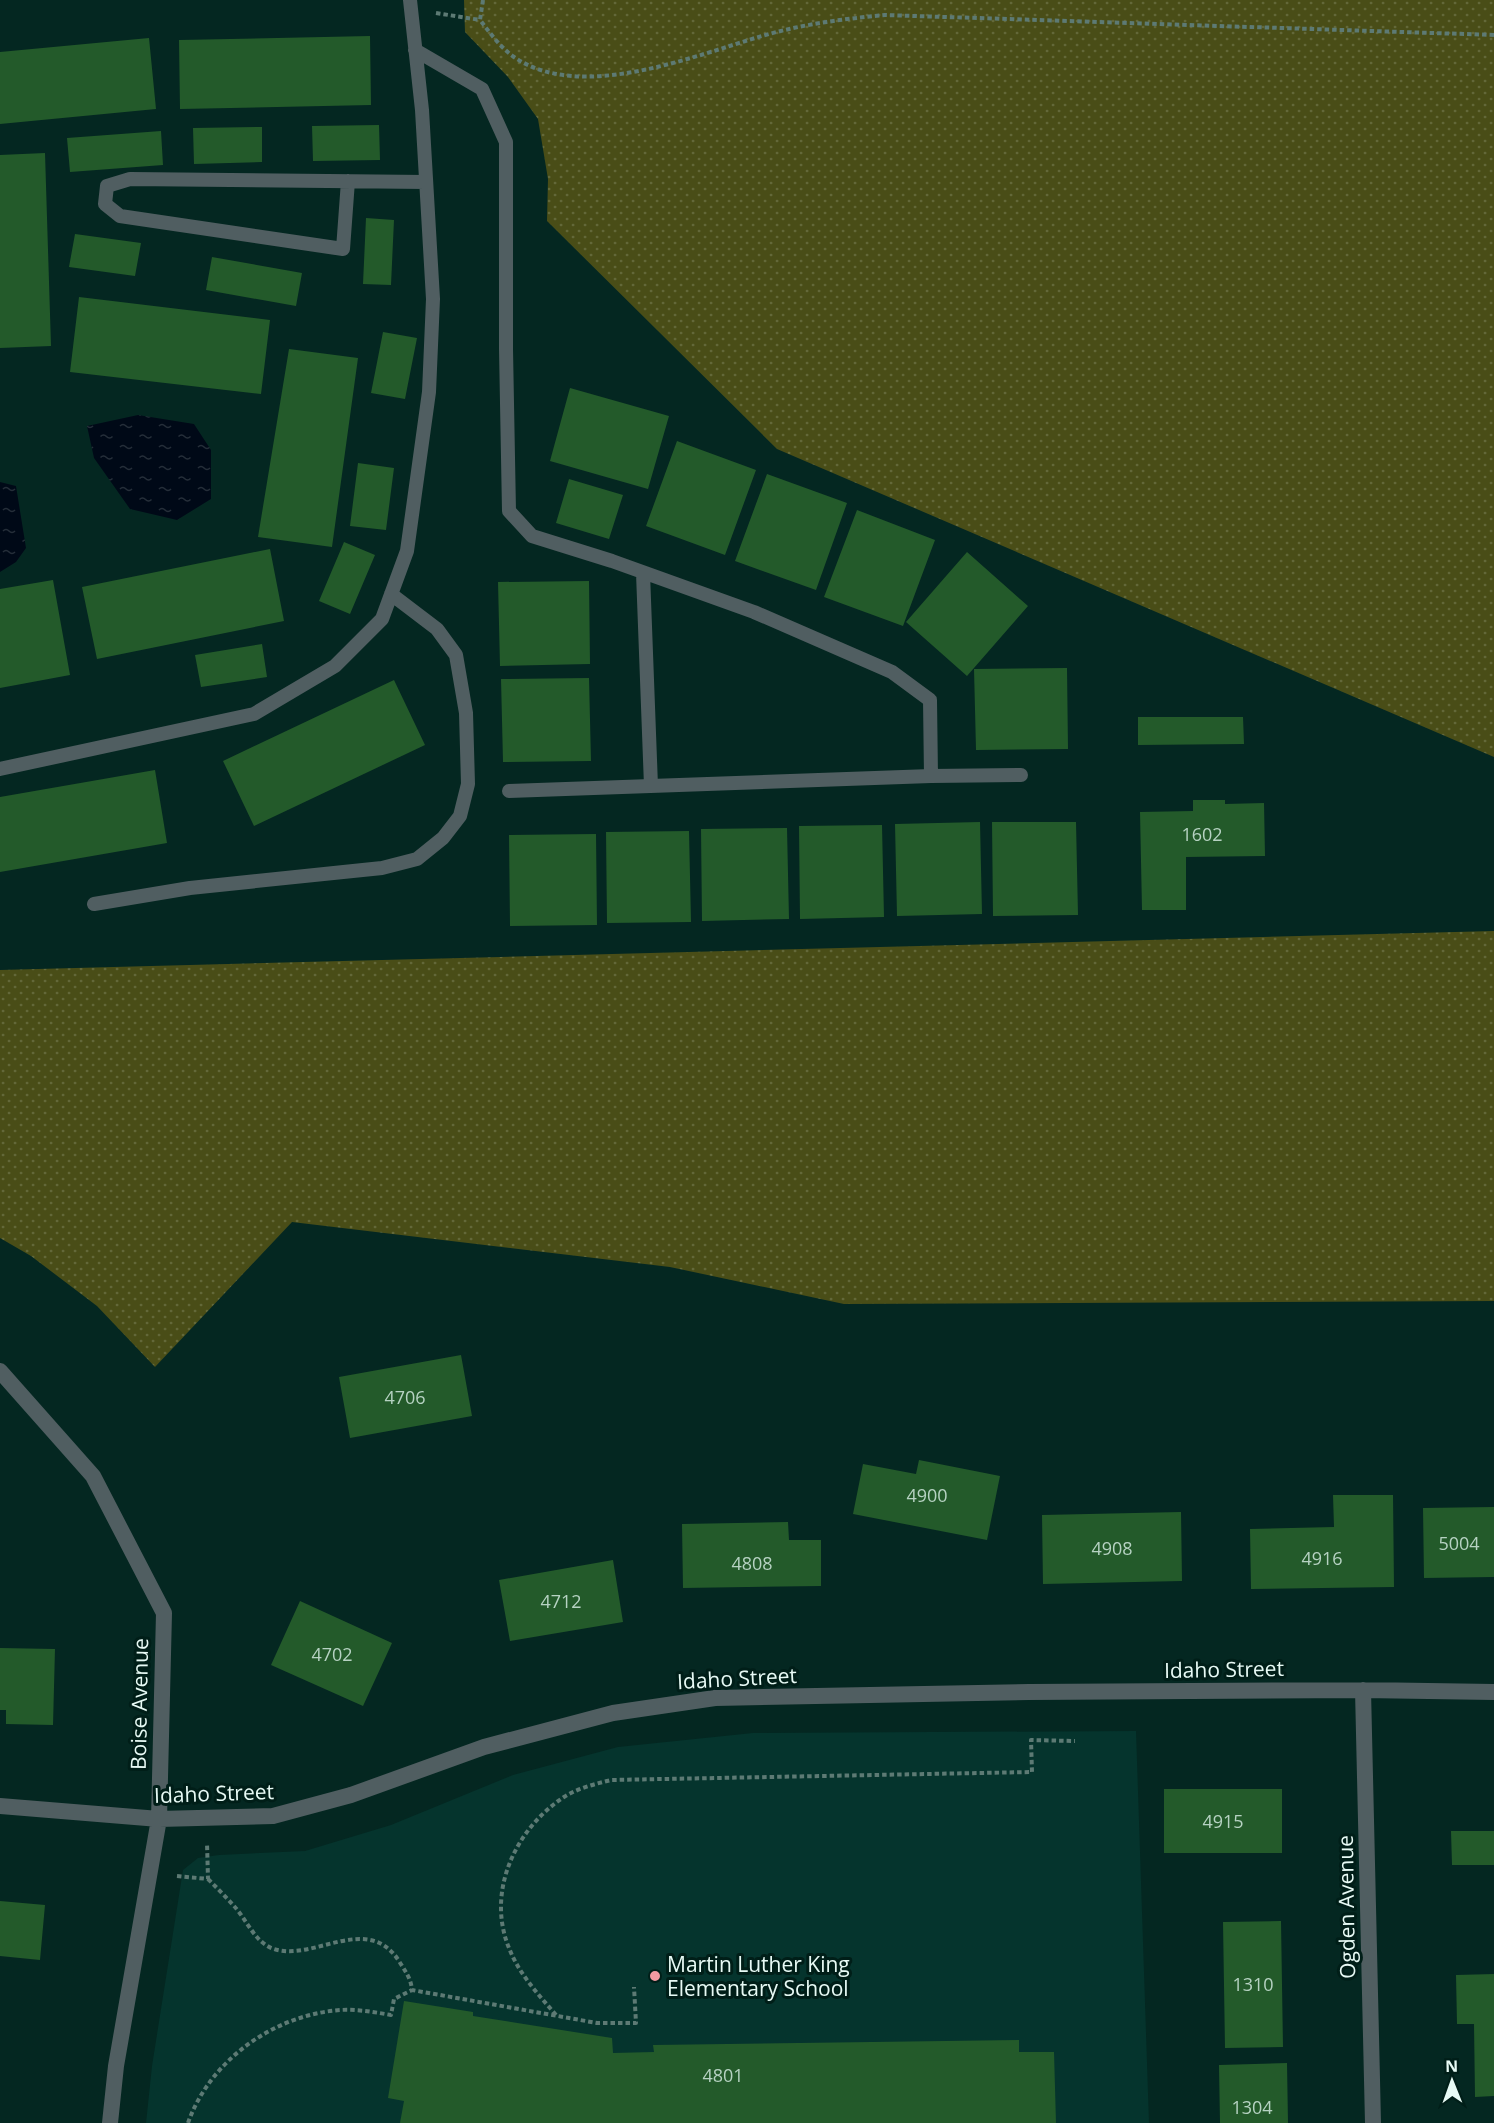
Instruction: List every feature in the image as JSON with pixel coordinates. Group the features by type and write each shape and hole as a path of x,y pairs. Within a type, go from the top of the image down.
{"street":[{"name":"Boise Avenue","path":"0,1371 93,1476 164,1612 159,1819 116,2066 110,2123"},
{"name":"Idaho Street","path":"0,1806 159,1819 273,1816 351,1795 484,1747 613,1713 715,1698 1029,1692 1363,1690 1494,1692"},
{"name":"Ogden Avenue","path":"1363,1690 1373,2123"}],"lane":[{"path":"0,769 255,714 335,666 382,619 407,551 429,392 433,299 422,110 410,5"},
{"path":"415,50 482,89 506,142 508,511 532,536 754,612 892,672 930,700 931,776"},
{"path":"348,181 343,249 120,216 105,204 107,186 130,179 348,181 426,182"},
{"path":"644,573 651,786"},
{"path":"94,904 190,888 382,868 417,859 443,837 460,816 468,784 466,713 456,655 437,628 391,594"},
{"path":"509,791 931,776 1021,775"}],"path":[{"path":"480,20 483,0"},
{"path":"410,5 480,20 497,42 513,56 533,67 579,76 610,77 656,67 765,35 824,21 885,15 1494,35"},
{"path":"556,2015 518,1970 502,1921 502,1895 507,1869 516,1847 529,1827 546,1810 566,1796 588,1786 611,1780 1032,1772 1031,1740 1075,1741"},
{"path":"206,1818 208,1879"},
{"path":"149,1872 208,1879 267,1946 286,1951 355,1939 379,1942 398,1959 411,1980 411,1990"},
{"path":"188,2123 202,2094 219,2070 241,2049 265,2033 316,2013 341,2010 391,2015 394,1999 411,1990 597,2023 636,2022 634,1987"}],"shaded area":[{"name":"Martin Luther King Elementary School","path":"1136,1731 1149,2123 146,2123 152,2066 183,1870 198,1858 305,1851 391,1825 513,1775 618,1747 753,1733"}],"green space":[{"path":"464,0 1494,0 1494,757 777,449 547,221 548,179 538,119 508,77 465,32"},
{"path":"1494,931 1494,1301 844,1304 670,1267 292,1222 155,1367 97,1306 31,1256 0,1238 0,970"}],"water":[{"path":"138,415 194,424 211,450 211,499 177,520 130,509 94,458 87,426"},
{"path":"0,482 16,486 26,548 16,562 0,572"}],"building":[{"path":"370,36 371,105 180,109 179,40"},
{"path":"149,38 156,109 0,124 0,52"},
{"path":"379,125 380,160 313,161 312,126"},
{"path":"262,127 262,162 194,164 193,128"},
{"path":"161,131 163,165 70,172 67,138"},
{"path":"45,153 51,346 0,348 0,155"},
{"path":"366,218 394,220 391,285 363,284"},
{"path":"75,234 141,243 135,276 69,267"},
{"path":"212,257 302,273 296,306 206,290"},
{"path":"79,297 270,320 261,394 70,372"},
{"path":"383,332 417,338 405,399 371,393"},
{"path":"289,349 358,358 332,547 258,537"},
{"path":"570,388 669,416 648,489 550,461"},
{"path":"677,441 756,470 725,555 646,526"},
{"path":"358,463 394,468 386,530 350,526"},
{"path":"767,474 847,503 816,590 735,561"},
{"path":"569,479 623,495 609,539 556,523"},
{"path":"857,510 935,540 903,626 824,597"},
{"path":"344,542 375,555 350,614 319,601"},
{"path":"270,549 284,621 97,659 82,587"},
{"path":"967,552 1028,606 967,676 906,622"},
{"path":"53,580 70,675 0,688 0,589"},
{"path":"589,581 590,664 500,666 498,582"},
{"path":"262,644 267,677 201,687 195,655"},
{"path":"1067,668 1068,749 976,750 974,669"},
{"path":"589,678 591,761 503,762 501,679"},
{"path":"394,680 425,745 254,826 223,761"},
{"path":"1138,717 1243,717 1244,744 1138,745"},
{"path":"155,770 167,843 0,872 0,797"},
{"path":"1193,800 1225,800 1225,804 1264,803 1265,856 1186,857 1186,910 1142,910 1140,812 1193,811"},
{"path":"980,822 982,914 897,916 895,824"},
{"path":"992,822 1076,822 1078,915 993,916"},
{"path":"882,825 884,917 800,919 799,826"},
{"path":"787,828 789,919 702,921 701,829"},
{"path":"689,831 691,922 607,923 606,832"},
{"path":"596,834 597,925 510,926 509,835"},
{"path":"461,1355 472,1416 350,1438 339,1377"},
{"path":"919,1460 1000,1476 987,1540 853,1514 863,1464 916,1474"},
{"path":"1333,1495 1393,1495 1394,1587 1251,1589 1250,1529 1334,1527"},
{"path":"1494,1507 1494,1577 1424,1578 1423,1508"},
{"path":"1181,1512 1182,1581 1043,1584 1042,1515"},
{"path":"788,1522 789,1540 821,1540 821,1586 683,1588 682,1524"},
{"path":"613,1560 623,1622 510,1641 499,1580"},
{"path":"300,1601 392,1643 363,1706 271,1665"},
{"path":"0,1648 55,1649 53,1725 6,1724 6,1710 0,1710"},
{"path":"1164,1789 1282,1789 1282,1853 1164,1853"},
{"path":"1451,1831 1494,1831 1494,1865 1452,1865"},
{"path":"0,1901 45,1905 40,1960 0,1956"},
{"path":"1281,1921 1283,2047 1225,2048 1223,1922"},
{"path":"1494,1974 1494,2096 1475,2097 1474,2024 1457,2024 1456,1975"},
{"path":"404,2001 473,2012 473,2016 612,2038 613,2053 654,2052 653,2045 1019,2040 1019,2052 1054,2052 1056,2123 400,2123 404,2101 388,2098"},
{"path":"1287,2063 1288,2123 1220,2123 1219,2065"}],"place":[{"name":"Martin Luther King Elementary School","path":"655,1976"}]}
